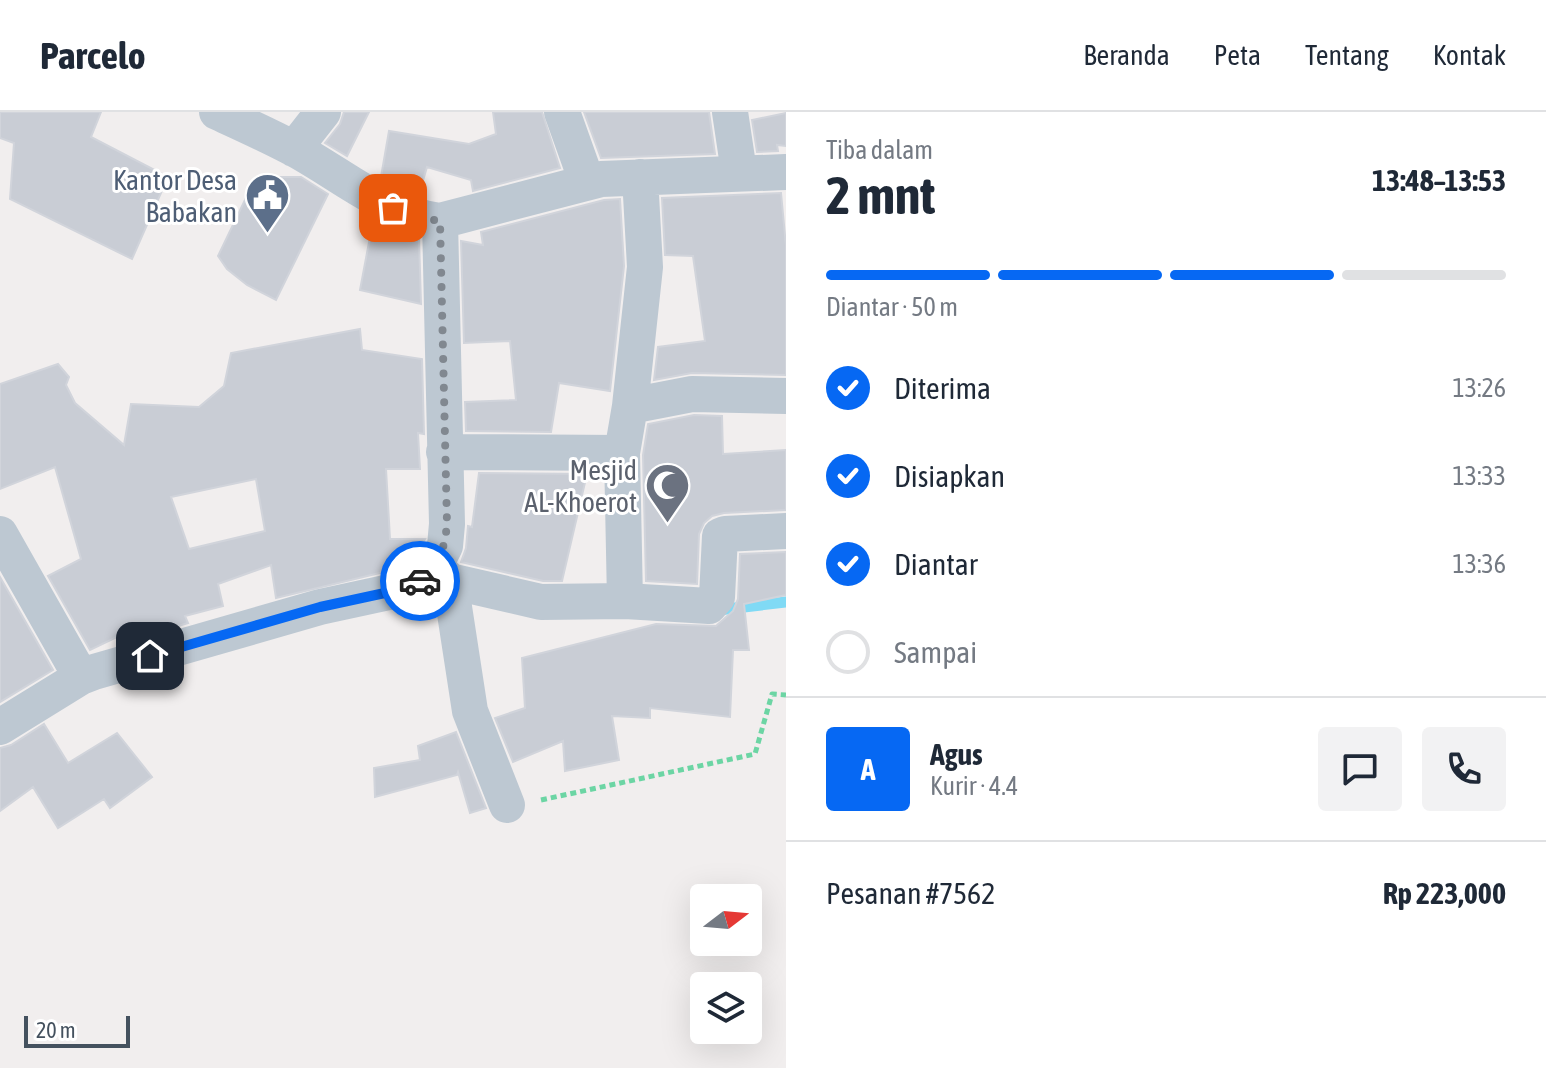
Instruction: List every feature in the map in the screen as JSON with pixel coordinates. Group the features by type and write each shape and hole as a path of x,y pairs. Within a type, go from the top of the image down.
{"street":[{"path":"217,112 294,149 393,208 414,217 440,221 587,182 786,172"},
{"path":"294,149 323,112"},
{"path":"562,112 587,182"},
{"path":"730,112 739,172"},
{"path":"625,601 622,453 645,267 640,177"},
{"path":"440,221 447,524 442,573 470,711 507,805"},
{"path":"630,406 692,394 786,396"},
{"path":"444,452 622,453"},
{"path":"0,727 81,677 320,607 402,589 442,573 541,602 625,601 709,606 717,597 720,536 786,531"},
{"path":"0,534 81,677"}],"path":[{"path":"507,805 755,754 772,694 786,695"}],"building":[{"path":"0,112 101,112 91,137 168,177 132,259 10,199 14,143 0,138"},
{"path":"344,112 369,112 347,156 325,143 340,124"},
{"path":"493,112 542,112 560,168 473,191 471,180 427,167 419,194 381,177 389,131 469,144 496,134"},
{"path":"584,112 709,112 715,154 601,158"},
{"path":"786,113 786,146 777,145 778,151 757,152 752,120"},
{"name":"Kantor Desa Babakan","path":"256,177 301,177 328,194 276,300 247,285 227,269 218,256"},
{"path":"781,193 786,246 786,375 692,373 654,380 658,347 705,341 693,256 665,255 662,198"},
{"path":"620,199 624,266 610,391 559,383 551,432 466,431 465,402 516,400 510,341 464,343 461,241 483,245 481,232 604,200"},
{"path":"373,221 419,238 421,304 360,290"},
{"path":"360,329 362,350 422,359 424,434 418,433 420,469 386,469 390,539 425,539 411,561 388,571 276,598 271,565 218,584 223,606 185,616 188,623 148,635 144,624 90,650 48,576 81,559 55,467 0,489 0,384 58,364 69,377 66,385 75,403 124,445 131,404 199,407 224,386 231,353","holes":["256,479 265,531 189,549 171,497"]},
{"path":"694,415 722,416 723,454 786,450 786,510 712,516 699,534 697,584 646,581 643,455 648,424"},
{"path":"479,473 587,474 562,581 543,581 461,562 468,526 472,527"},
{"path":"786,552 786,595 744,604 749,650 733,650 730,717 650,708 650,718 612,716 619,760 565,771 563,741 513,762 495,718 525,708 522,658 656,624 716,626 733,611 738,599 740,554"},
{"path":"0,577 53,670 0,702"},
{"path":"44,724 68,763 117,733 152,777 110,808 104,799 58,828 33,787 0,811 0,748 11,745"},
{"path":"456,732 486,808 470,813 458,772 457,775 375,797 374,768 420,760 418,746"}],"waterway":[{"path":"718,610 786,602"}],"way so far":[{"path":"393,208 414,217 440,221 447,524 445,546 429,573 420,581"}],"place":[{"name":"Kantor Desa Babakan","path":"268,235"},
{"name":"Mesjid AL-Khoerot","path":"668,525"}],"route":[{"path":"150,656 320,607 402,589 420,581"}]}
